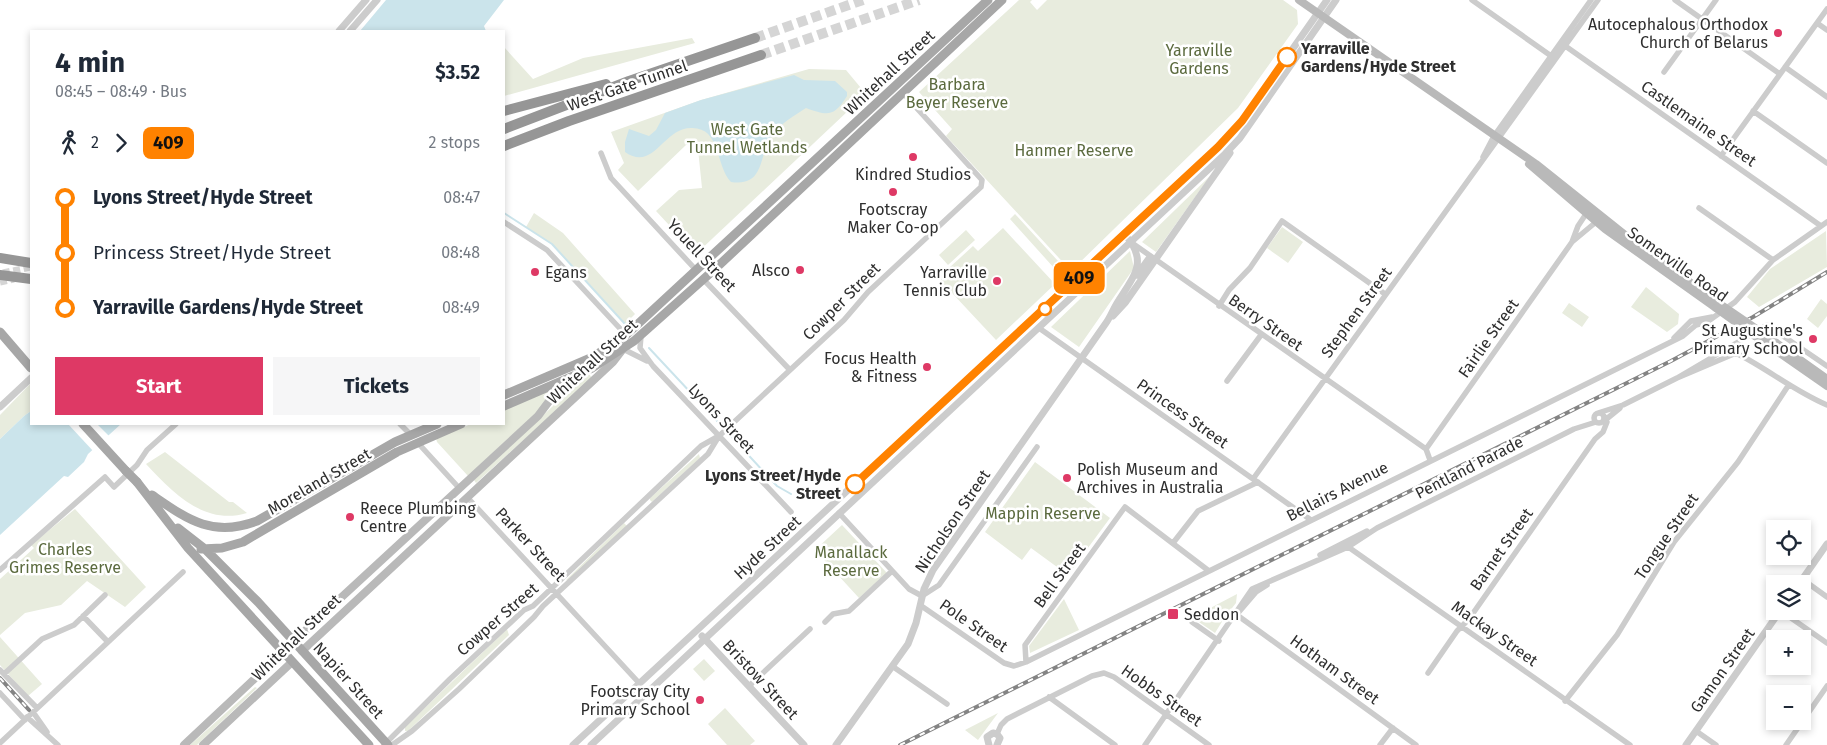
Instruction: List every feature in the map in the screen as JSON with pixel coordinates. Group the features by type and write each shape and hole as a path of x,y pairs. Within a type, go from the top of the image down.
{"highway":[{"name":"West Gate Tunnel","path":"505,129 630,81 754,38"},
{"name":"West Gate Tunnel","path":"505,146 568,121 761,55"},
{"path":"505,111 606,84 630,81"},
{"path":"505,152 568,121"},
{"path":"0,258 30,263"},
{"path":"0,275 30,278"}],"main road":[{"name":"Whitehall Street","path":"584,361 604,352 626,336 988,0"},
{"name":"Whitehall Street","path":"203,745 588,386 613,362 623,349 703,279 1002,0"},
{"name":"Somerville Road","path":"1299,0 1542,168 1717,309"},
{"path":"896,86 903,93"},
{"name":"Somerville Road","path":"1521,155 1596,222 1717,309 1827,379"},
{"path":"794,180 800,187"},
{"path":"1586,214 1597,212 1596,222"},
{"name":"Youell Street","path":"696,270 703,279"},
{"path":"0,332 29,366"},
{"name":"Somerville Road","path":"1758,334 1827,386"},
{"path":"0,338 11,346"},
{"path":"505,406 604,362 623,349"},
{"path":"566,380 584,361"},
{"path":"505,395 584,361"},
{"name":"Whitehall Street","path":"184,745 543,411 566,380"},
{"path":"84,425 139,485 171,524"},
{"name":"Moreland Street","path":"139,485 195,522 217,528 247,525 349,468 411,435 435,425"},
{"name":"Moreland Street","path":"188,548 228,547 243,542 397,452 459,425"},
{"name":"Parker Street","path":"411,435 418,443"},
{"path":"349,468 353,471 378,458 397,452"},
{"name":"Parker Street","path":"460,489 467,497"},
{"name":"Napier Street","path":"171,524 205,549 294,641 387,745"},
{"name":"Napier Street","path":"171,524 188,548 369,745"},
{"path":"255,678 264,688"}],"street":[{"path":"340,30 366,0"},
{"path":"351,30 377,0"},
{"name":"Hyde Street","path":"591,745 1132,242 1240,138 1321,15 1327,0"},
{"name":"Hyde Street","path":"573,745 1030,323 1234,130 1321,15 1336,0"},
{"path":"1472,0 1554,58"},
{"name":"Stephen Street","path":"1173,543 1198,511 1255,480 1324,379 1554,58 1591,0"},
{"name":"Stephen Street","path":"1563,44 1598,0"},
{"path":"1675,0 1780,74"},
{"path":"1664,72 1716,0"},
{"path":"1721,156 1827,9"},
{"path":"1817,23 1827,30"},
{"name":"Castlemaine Street","path":"1563,44 1821,226"},
{"path":"1785,67 1827,97"},
{"name":"Cowper Street","path":"387,745 412,731 459,689 556,594 708,454 720,436 844,320 868,292 982,185 982,180 903,93"},
{"path":"1753,111 1827,163"},
{"name":"Nicholson Street","path":"1108,321 1126,303 1153,259 1240,138"},
{"name":"Youell Street","path":"601,154 611,178 696,270"},
{"path":"1699,208 1773,260"},
{"name":"Fairlie Street","path":"1426,449 1572,242 1586,214"},
{"path":"1219,306 1229,290 1250,268 1282,221 1385,294"},
{"name":"Fairlie Street","path":"1572,242 1596,222"},
{"name":"Bellairs Avenue","path":"1014,666 1026,662 1684,335 1694,323 1706,323 1717,309 1741,297 1773,260 1827,222"},
{"path":"505,223 547,250 626,336"},
{"path":"1580,224 1588,229"},
{"path":"1124,235 1132,242"},
{"name":"Nicholson Street","path":"836,745 912,635 922,596 932,570 1108,321 1125,292 1138,264 1132,242"},
{"name":"Berry Street","path":"1132,242 1219,306 1426,449"},
{"path":"1125,292 1153,259"},
{"name":"Youell Street","path":"703,279 790,370"},
{"path":"1030,323 1039,328"},
{"name":"Pentland Parade","path":"1677,378 1703,360 1735,344 1764,326 1771,326 1827,366"},
{"name":"Princess Street","path":"1039,328 1311,520"},
{"name":"Lyons Street","path":"641,335 640,348 653,366 791,512"},
{"path":"1227,381 1261,335"},
{"path":"1735,344 1736,353 1751,360 1788,386 1827,406"},
{"name":"Lyons Street","path":"623,349 638,355 653,366"},
{"name":"Pentland Parade","path":"1574,429 1601,420 1623,405 1677,378 1736,353"},
{"path":"0,406 30,379"},
{"name":"Tongue Street","path":"1565,701 1617,635 1674,542 1738,462 1788,386"},
{"name":"Pentland Parade","path":"1145,745 1237,615 1252,589 1346,545 1574,429 1597,413 1623,405"},
{"path":"1597,413 1601,420"},
{"path":"1597,413 1601,420"},
{"name":"Barnet Street","path":"1595,439 1601,420"},
{"name":"Barnet Street","path":"1428,673 1595,439 1605,429 1601,420"},
{"path":"0,570 106,477 114,487 137,465 147,450 175,425"},
{"name":"Parker Street","path":"401,425 411,435"},
{"name":"Cowper Street","path":"387,745 456,673 551,589 701,446 720,436"},
{"name":"Parker Street","path":"418,443 460,489"},
{"path":"839,513 892,571 912,591 922,596 938,585 1037,447"},
{"path":"1426,449 1430,460"},
{"name":"Parker Street","path":"467,497 640,684"},
{"name":"Bell Street","path":"1026,662 1025,646 1125,507 1173,543"},
{"path":"806,529 814,537"},
{"path":"1173,543 1209,571"},
{"path":"1804,575 1827,544"},
{"name":"Mackay Street","path":"1346,545 1630,745"},
{"path":"825,622 834,614 849,611 892,571"},
{"path":"0,743 183,572"},
{"path":"1811,588 1827,597"},
{"path":"53,740 35,710 2,672 42,639 74,625 105,595"},
{"name":"Pole Street","path":"920,605 1004,662 1014,666"},
{"name":"Hotham Street","path":"1237,615 1416,745"},
{"path":"83,616 108,642"},
{"name":"Gamon Street","path":"1686,745 1774,620"},
{"path":"1793,620 1827,643"},
{"path":"1192,622 1219,640"},
{"path":"749,686 810,629"},
{"name":"Bristow Street","path":"698,631 804,745"},
{"path":"892,666 947,704"},
{"name":"Hobbs Street","path":"997,734 1001,725 1008,719 1084,679 1104,673 1114,677 1209,745"},
{"path":"640,684 647,692"},
{"path":"1786,745 1827,686"},
{"path":"0,693 26,719 58,745"},
{"path":"1050,697 1115,745"},
{"path":"1380,745 1393,728"},
{"path":"1696,731 1716,745"},
{"path":"987,744 988,735 993,733 997,734 999,744"}],"green space":[{"path":"1019,0 1032,0 1030,2 1037,10 1047,0 1283,0 1297,10 1298,24 1238,108 1071,271 946,136 952,129 919,92"},
{"path":"692,38 695,43 505,96 505,48 533,79 583,58"},
{"name":"West Gate Tunnel Wetlands","path":"809,69 846,70 866,94 696,254 656,211 679,190 702,188 698,149 692,145 686,145 638,191 618,170 624,163 611,132 701,100"},
{"path":"1210,176 1156,252 1142,242"},
{"path":"534,213 563,233 635,314 625,324 552,244 526,227"},
{"path":"1015,214 1069,273 1063,278 1010,219"},
{"path":"1282,227 1303,242 1288,263 1267,248"},
{"name":"Yarraville Tennis Club","path":"1003,228 1055,284 996,340 938,278 973,246 978,251"},
{"path":"966,230 975,240 948,265 939,255"},
{"path":"1826,231 1827,267 1759,307 1747,297 1770,269"},
{"path":"1130,251 1134,268 1079,347 1051,327"},
{"path":"1646,287 1679,314 1678,324 1667,332 1631,307"},
{"path":"1821,299 1827,304 1827,316 1818,328 1807,319"},
{"path":"1569,303 1589,317 1582,327 1562,313"},
{"path":"589,374 592,378 476,483 474,480 553,406 570,383"},
{"path":"30,384 30,412 0,439 0,415"},
{"path":"548,391 550,395 536,413 468,476 437,442 436,438 468,425 505,425 505,410"},
{"path":"165,452 229,502 233,502 247,513 231,516 217,515 203,511 190,504 146,464"},
{"path":"699,454 700,458 652,502 650,500 650,498"},
{"name":"Mappin Reserve","path":"1035,462 1110,518 1068,575 1031,548 1022,560 985,532"},
{"name":"Charles Grimes Reserve","path":"75,509 146,587 125,607 87,581 61,605 25,613 0,635 0,579 34,548 31,545"},
{"path":"624,523 627,526 568,581 566,580"},
{"name":"Manallack Reserve","path":"842,525 887,573 859,598 815,550"},
{"path":"1237,594 1236,603 1225,617 1197,615"},
{"path":"1064,599 1079,630 1030,653 1029,646"},
{"path":"1197,617 1223,620 1215,633 1196,620"},
{"path":"507,629 509,635 408,731 405,731 405,727"},
{"path":"0,637 42,684 28,696 0,665"},
{"path":"704,659 715,671 704,681 693,669"},
{"path":"255,687 257,688 197,745 190,745"},
{"path":"725,708 755,741 750,745 727,745 708,724"},
{"path":"998,713 978,740 965,730"}],"water":[{"path":"386,0 504,0 484,26 486,30 361,30"},
{"path":"794,75 804,80 835,81 847,92 847,96 838,108 830,113 806,108 783,123 772,135 759,169 750,180 731,182 722,166 713,140 701,129 681,130 644,157 635,157 625,152 625,142 629,129 649,136 656,130 665,113 701,100"},
{"path":"30,412 30,425 120,425 88,454 84,462 68,477 64,476 0,535 0,439"}],"pier":[{"path":"69,425 98,425 110,437 94,452"}],"waterway":[{"path":"505,214 552,244 625,324"},
{"path":"649,348 720,424"},
{"path":"728,433 777,486 791,494"}],"tunnel":[{"path":"755,38 863,0"},
{"path":"761,55 919,0"},
{"path":"3,273 30,267"},
{"path":"0,282 14,279"}],"railway":[{"path":"900,745 1671,361 1753,317 1827,272"},
{"path":"0,678 29,710"}],"bus line":[{"name":"409","path":"855,484 1077,280 1218,147 1242,121 1287,57"}],"place":[{"name":"Autocephalous Orthodox Church of Belarus","path":"1778,33"},
{"name":"Yarraville Gardens/Hyde Street","path":"1287,57"},
{"name":"Kindred Studios","path":"913,157"},
{"name":"Footscray Maker Co-op","path":"893,192"},
{"name":"Alsco","path":"800,270"},
{"name":"Egans","path":"535,272"},
{"name":"Yarraville Tennis Club","path":"997,281"},
{"name":"St Augustine's Primary School","path":"1813,339"},
{"name":"Focus Health & Fitness","path":"927,367"},
{"name":"Polish Museum and Archives in Australia","path":"1067,478"},
{"name":"Lyons Street/Hyde Street","path":"855,484"},
{"name":"Reece Plumbing Centre","path":"350,517"},
{"name":"Seddon","path":"1173,614"},
{"name":"Footscray City Primary School","path":"700,700"}],"park label":[{"name":"Yarraville Gardens","path":"1199,59"},
{"name":"Barbara Beyer Reserve","path":"957,93"},
{"name":"Hanmer Reserve","path":"1074,150"}]}
